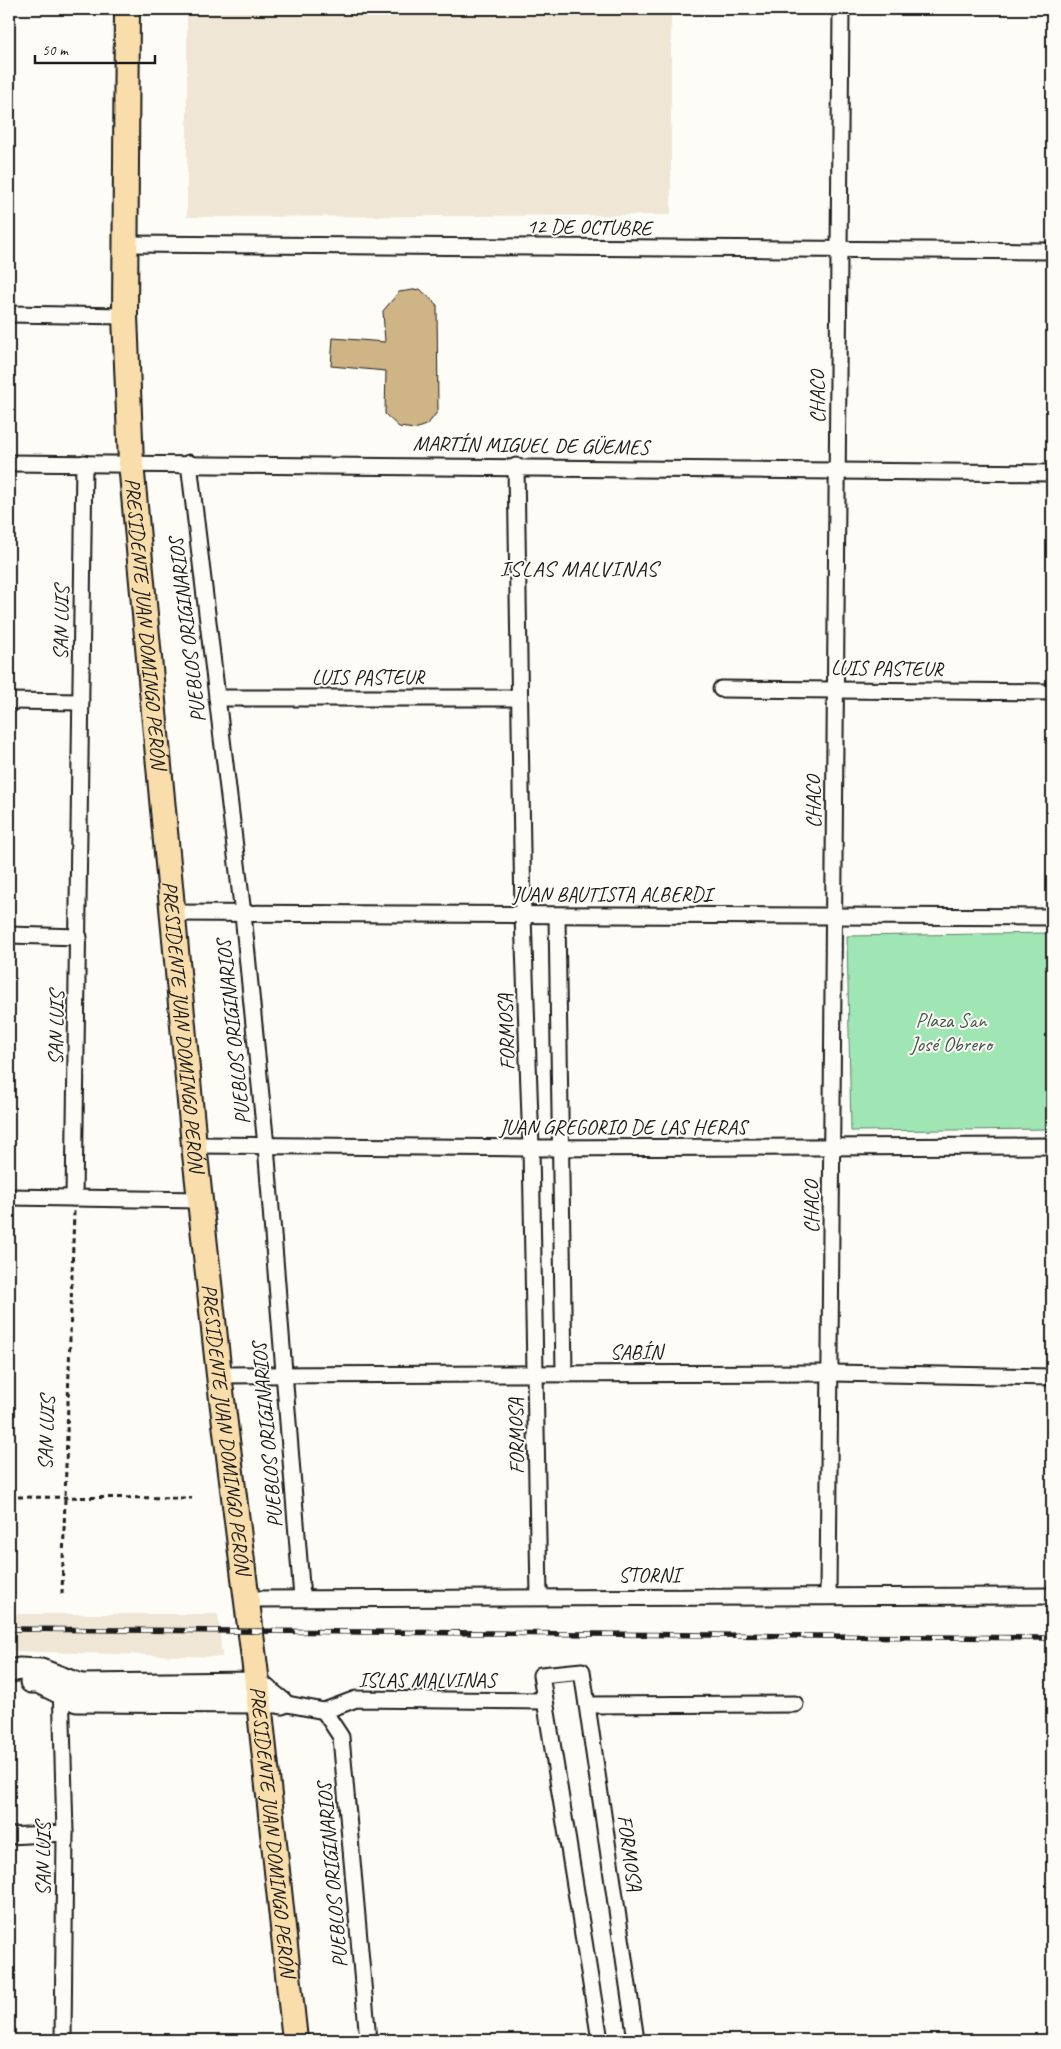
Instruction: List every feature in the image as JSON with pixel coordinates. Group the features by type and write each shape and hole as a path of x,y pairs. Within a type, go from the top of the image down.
{"main road":[{"name":"PRESIDENTE JUAN DOMINGO PERÓN","path":"127,9 125,316 131,463 194,1145 219,1375 258,1692 296,2040"}],"street":[{"name":"CHACO","path":"828,1596 841,9"},
{"name":"12 DE OCTUBRE","path":"125,244 839,251 1052,251"},
{"path":"9,314 125,316"},
{"name":"MARTÍN MIGUEL DE GÜEMES","path":"9,463 516,466 1052,473"},
{"name":"SAN LUIS","path":"74,1198 84,463"},
{"name":"PUEBLOS ORIGINARIOS","path":"189,463 243,914 266,1146 302,1598"},
{"name":"FORMOSA","path":"516,466 523,916 536,1373 538,1596"},
{"name":"LUIS PASTEUR","path":"721,689 835,688 1052,692"},
{"name":"LUIS PASTEUR","path":"217,698 519,698"},
{"path":"9,702 81,702"},
{"name":"JUAN BAUTISTA ALBERDI","path":"172,913 1052,917"},
{"path":"557,916 564,1373"},
{"path":"9,935 79,936"},
{"name":"JUAN GREGORIO DE LAS HERAS","path":"194,1145 531,1148 1052,1146"},
{"path":"9,1197 200,1200"},
{"name":"SABÍN","path":"219,1375 831,1373 1052,1377"},
{"name":"STORNI","path":"247,1599 538,1596 1052,1596"},
{"path":"9,1672 19,1669 41,1670 77,1701 258,1692 282,1703 324,1711"},
{"name":"FORMOSA","path":"546,1701 540,1674 582,1671 636,2040"},
{"path":"9,1682 38,1682 61,1686"},
{"name":"SAN LUIS","path":"61,1686 65,1833 63,2040"},
{"name":"ISLAS MALVINAS","path":"324,1711 356,1699 546,1701"},
{"path":"546,1701 600,2040"},
{"path":"587,1705 795,1704"},
{"name":"PUEBLOS ORIGINARIOS","path":"324,1711 341,1736 368,2040"},
{"path":"9,1836 65,1833"}],"path":[{"name":"SAN LUIS","path":"62,1594 74,1198"},
{"path":"9,1497 192,1498"}],"shaded area":[{"path":"187,9 671,9 671,215 187,217"},
{"path":"9,1614 218,1614 222,1657 9,1651"}],"green space":[{"name":"Plaza San José Obrero","path":"1052,933 1052,1129 851,1131 847,936"}],"building":[{"path":"420,289 437,305 438,411 428,424 415,429 399,427 385,414 386,371 331,366 333,338 385,342 383,311 399,292"}],"railway":[{"path":"9,1629 1052,1638"}],"district":[{"name":"ISLAS MALVINAS","path":"579,569"}]}
